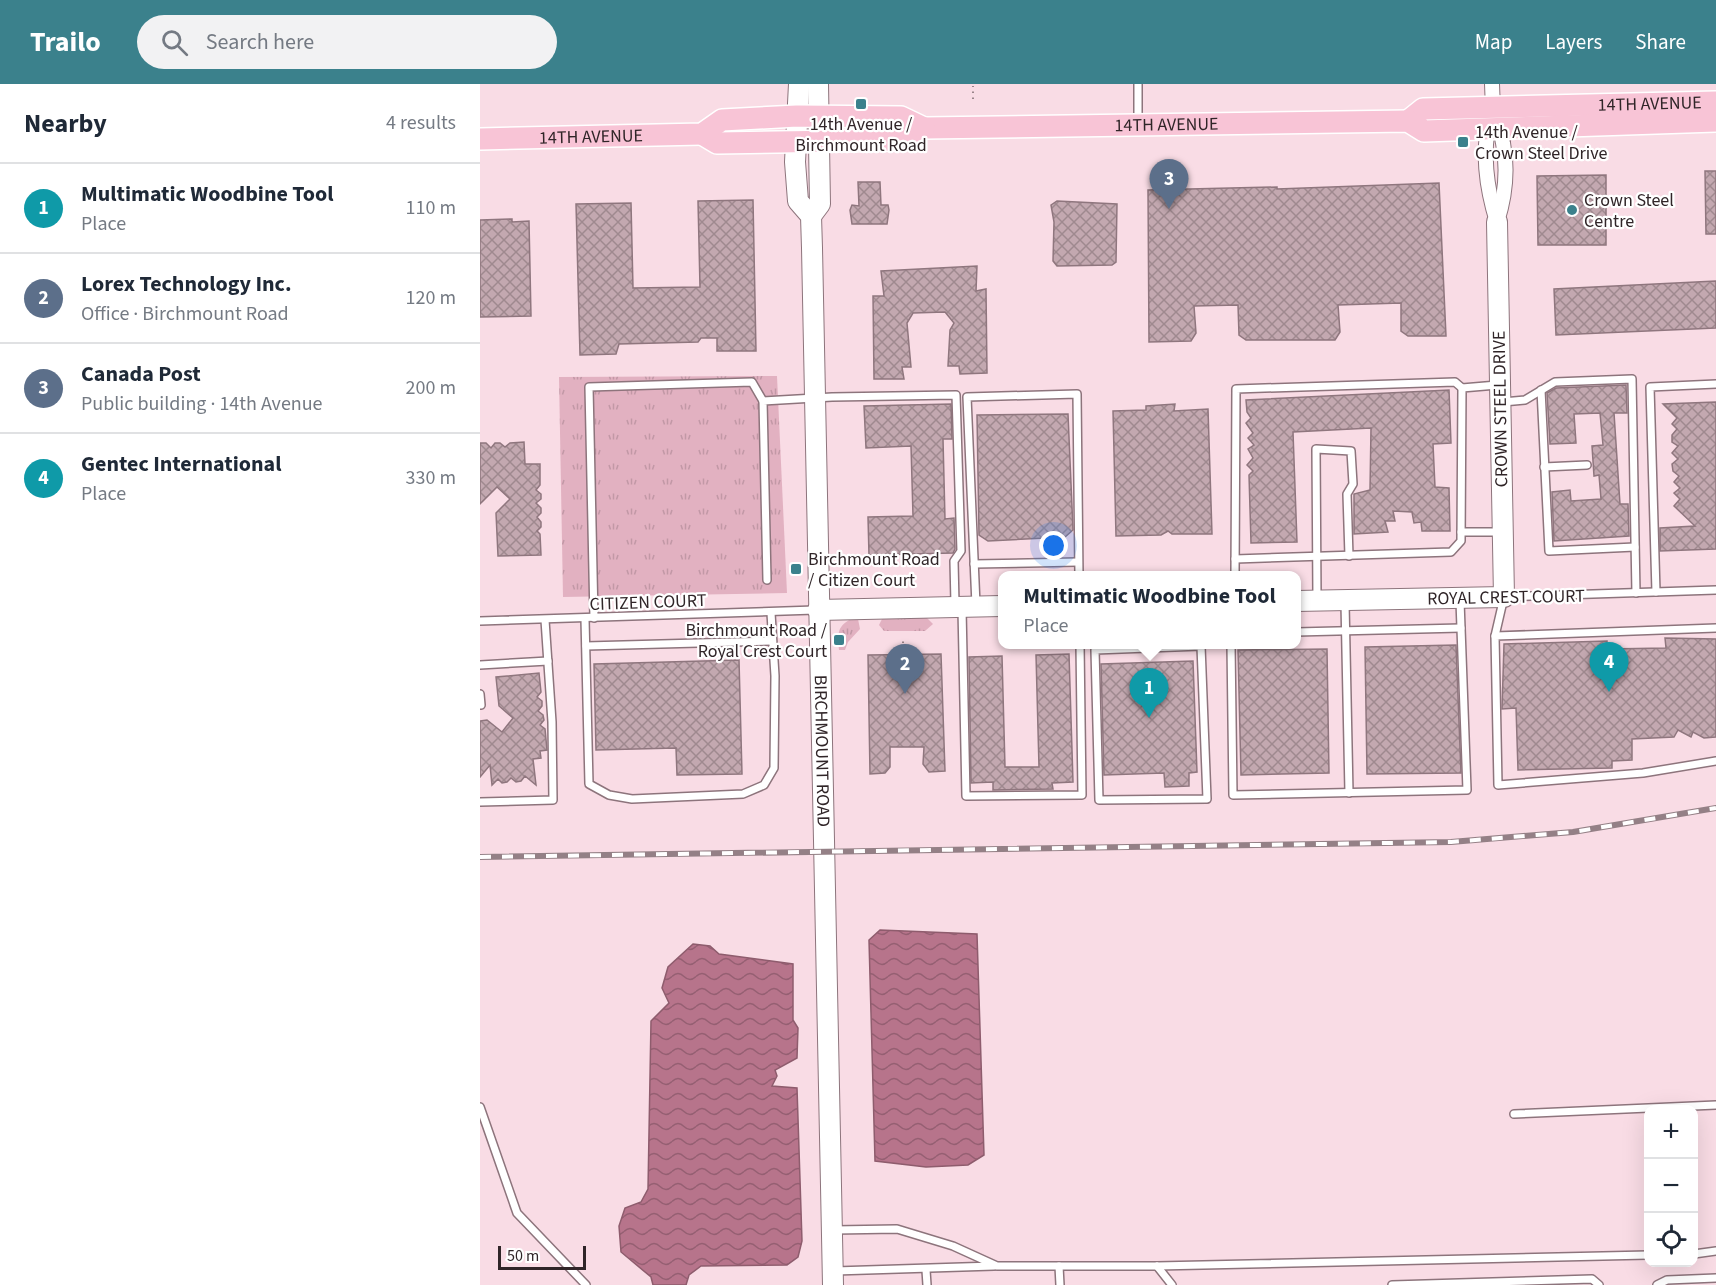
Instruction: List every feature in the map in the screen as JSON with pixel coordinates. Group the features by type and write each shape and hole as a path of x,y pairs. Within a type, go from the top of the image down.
{"main road":[{"name":"BIRCHMOUNT ROAD","path":"799,84 796,141 798,201 811,216"},
{"name":"BIRCHMOUNT ROAD","path":"818,84 820,204 811,216 833,1278"},
{"name":"14TH AVENUE","path":"1408,121 1423,109 1492,105 1716,102"},
{"name":"14TH AVENUE","path":"702,134 723,120 797,116 901,117 924,128 1408,121 1424,131 1716,121"},
{"name":"14TH AVENUE","path":"480,139 702,134 717,143 901,140 924,128"},
{"name":"CROWN STEEL DRIVE","path":"1497,222 1504,597"},
{"name":"ROYAL CREST COURT","path":"1301,601 1504,597"},
{"path":"818,610 998,606"}],"street":[{"name":"CROWN STEEL DRIVE","path":"1492,84 1493,130 1485,143 1490,199 1497,222"}],"lane":[{"path":"1138,84 1138,125"},
{"path":"1235,571 1236,389 1455,382 1462,388 1500,393 1524,400 1554,382 1632,379 1636,593"},
{"path":"594,618 589,387 752,382 763,401 766,580"},
{"path":"1656,592 1650,387 1716,384"},
{"path":"1235,559 1451,552 1461,541 1462,388"},
{"path":"1541,390 1548,551 1635,547"},
{"path":"964,606 974,564 967,397 1077,394 1079,571"},
{"path":"763,401 956,395 961,551 954,561 964,606 966,796 1082,795 1080,649"},
{"path":"1317,601 1316,449 1351,451 1353,484 1347,494 1349,556"},
{"path":"1544,467 1587,465"},
{"path":"1461,532 1503,532"},
{"path":"974,564 1078,562"},
{"name":"ROYAL CREST COURT","path":"1504,597 1716,590"},
{"path":"1504,597 1495,636 1498,785 1643,773 1716,761"},
{"path":"1231,649 1233,795 1467,790 1460,598"},
{"path":"1345,600 1349,793"},
{"name":"CITIZEN COURT","path":"480,621 818,610"},
{"path":"585,619 589,784 609,795 632,799 743,794 764,785 774,768 771,613"},
{"path":"480,802 553,800 552,722 545,620"},
{"path":"1301,632 1461,628"},
{"path":"1495,636 1716,628"},
{"path":"586,646 772,640"},
{"path":"1122,649 1095,650 1099,800 1207,799 1201,649"},
{"path":"480,665 548,661"},
{"path":"480,694 482,705"},
{"path":"1081,743 1097,742"},
{"path":"1514,1114 1716,1105"},
{"path":"480,1107 517,1213 586,1285"},
{"path":"832,1230 897,1229 953,1246 997,1266"},
{"path":"1698,1253 1716,1251"},
{"path":"833,1278 997,1266 1156,1266 1644,1255"},
{"path":"1059,1266 1060,1285"},
{"path":"1156,1266 1172,1285"},
{"path":"926,1270 927,1285"},
{"path":"1658,1285 1667,1280 1716,1278"},
{"path":"1392,1285 1592,1279 1599,1285"}],"path":[{"path":"973,99 974,86"},
{"path":"903,637 903,655"}],"green space":[{"path":"777,376 787,593 563,597 559,377"},
{"path":"925,616 933,624 925,631 884,631 879,625 883,617"},
{"path":"851,619 858,619 860,629 848,642 845,650 839,650 840,628"}],"water":[{"path":"880,930 977,934 984,1155 968,1165 926,1167 875,1161 869,940"},
{"path":"693,944 710,946 719,954 793,964 793,1020 798,1028 797,1058 775,1070 777,1076 772,1086 797,1088 802,1241 798,1257 787,1265 701,1266 689,1275 686,1285 653,1285 651,1277 621,1252 619,1226 625,1208 641,1202 648,1189 651,1021 669,1003 662,988 668,967"}],"building":[{"path":"1705,171 1716,171 1716,234 1706,234"},
{"name":"Crown Steel Centre","path":"1606,175 1606,245 1538,245 1537,176"},
{"path":"858,182 880,182 881,205 888,205 889,210 887,224 852,224 850,210 852,205 859,206"},
{"path":"1439,183 1446,336 1408,336 1401,331 1401,303 1338,305 1340,332 1335,340 1246,340 1239,335 1238,305 1194,306 1196,333 1191,341 1149,342 1148,190 1277,187 1277,189"},
{"path":"753,200 756,351 717,351 717,338 701,338 698,342 619,344 616,354 580,355 576,204 631,203 633,288 700,287 698,201"},
{"path":"1057,201 1117,204 1116,262 1112,265 1057,266 1053,261 1054,222 1051,205"},
{"path":"512,219 512,222 529,221 531,316 480,317 480,220"},
{"path":"977,266 976,291 986,289 987,373 960,374 959,366 948,366 950,330 954,323 945,312 913,313 907,323 911,367 902,367 904,379 874,379 873,296 884,296 881,271"},
{"path":"1716,281 1716,328 1556,335 1554,289"},
{"path":"1626,385 1627,413 1614,413 1620,504 1628,504 1629,536 1554,541 1552,492 1570,490 1571,501 1601,499 1599,475 1594,476 1592,446 1603,445 1600,413 1574,414 1576,443 1550,444 1547,393 1556,388"},
{"path":"1449,390 1451,443 1433,444 1435,487 1449,488 1450,531 1422,531 1421,522 1414,523 1412,512 1393,511 1395,521 1385,521 1388,532 1354,534 1354,494 1370,490 1371,428 1293,432 1297,542 1251,543 1249,475 1253,471 1247,465 1253,458 1248,449 1254,445 1248,438 1253,433 1246,423 1251,418 1247,412 1246,400"},
{"path":"1716,402 1716,549 1660,551 1660,528 1695,526 1674,506 1680,499 1674,493 1680,488 1674,482 1679,476 1673,471 1672,464 1678,459 1672,453 1678,446 1672,442 1672,435 1677,429 1672,424 1677,418 1663,404"},
{"path":"951,404 952,439 943,439 945,519 954,518 955,549 953,553 869,555 868,517 913,516 911,446 866,448 864,406"},
{"path":"1175,404 1174,411 1208,409 1212,534 1172,534 1168,531 1161,535 1116,536 1113,411 1146,410 1146,406"},
{"path":"1068,414 1073,530 1065,537 988,541 979,535 977,415"},
{"path":"524,442 525,464 540,464 540,485 536,490 541,494 541,499 536,503 541,508 541,513 537,517 541,522 541,527 537,531 540,534 541,555 498,556 496,513 510,499 497,487 480,504 480,443 486,443 491,448 495,443 500,443 505,447 510,443"},
{"path":"1665,638 1716,639 1716,737 1704,738 1693,732 1691,737 1678,730 1674,737 1632,739 1632,760 1612,761 1612,768 1518,770 1516,708 1502,709 1504,644 1607,641 1607,649 1666,648"},
{"path":"1456,645 1461,773 1367,774 1365,647"},
{"path":"1327,649 1329,773 1241,775 1238,650"},
{"path":"941,654 945,771 929,772 923,764 924,747 890,747 890,767 885,773 870,774 868,655"},
{"path":"1069,654 1073,782 1052,783 1053,789 993,790 993,782 971,783 969,657 1002,656 1005,767 1039,767 1036,655"},
{"path":"739,660 742,774 677,775 676,748 596,750 594,664"},
{"path":"1193,661 1197,772 1189,773 1189,786 1165,787 1164,773 1104,775 1101,664"},
{"path":"539,673 541,692 537,697 542,701 542,706 538,711 543,715 544,720 540,725 545,729 547,750 540,751 541,758 533,759 536,785 525,776 521,781 516,782 511,778 502,783 498,779 492,785 490,765 480,777 480,721 487,720 502,732 513,718 499,706 496,677"}],"railway":[{"path":"480,857 1451,842 1573,832 1716,808"}],"place":[{"name":"14th Avenue / Birchmount Road","path":"861,104"},
{"name":"14th Avenue / Crown Steel Drive","path":"1463,142"},
{"name":"Canada Post","path":"1169,209"},
{"name":"Crown Steel Centre","path":"1572,210"},
{"name":"Birchmount Road / Citizen Court","path":"796,569"},
{"name":"Birchmount Road / Royal Crest Court","path":"839,640"},
{"name":"Gentec International","path":"1609,692"},
{"name":"Lorex Technology Inc.","path":"905,694"},
{"name":"Multimatic Woodbine Tool","path":"1149,718"}]}
